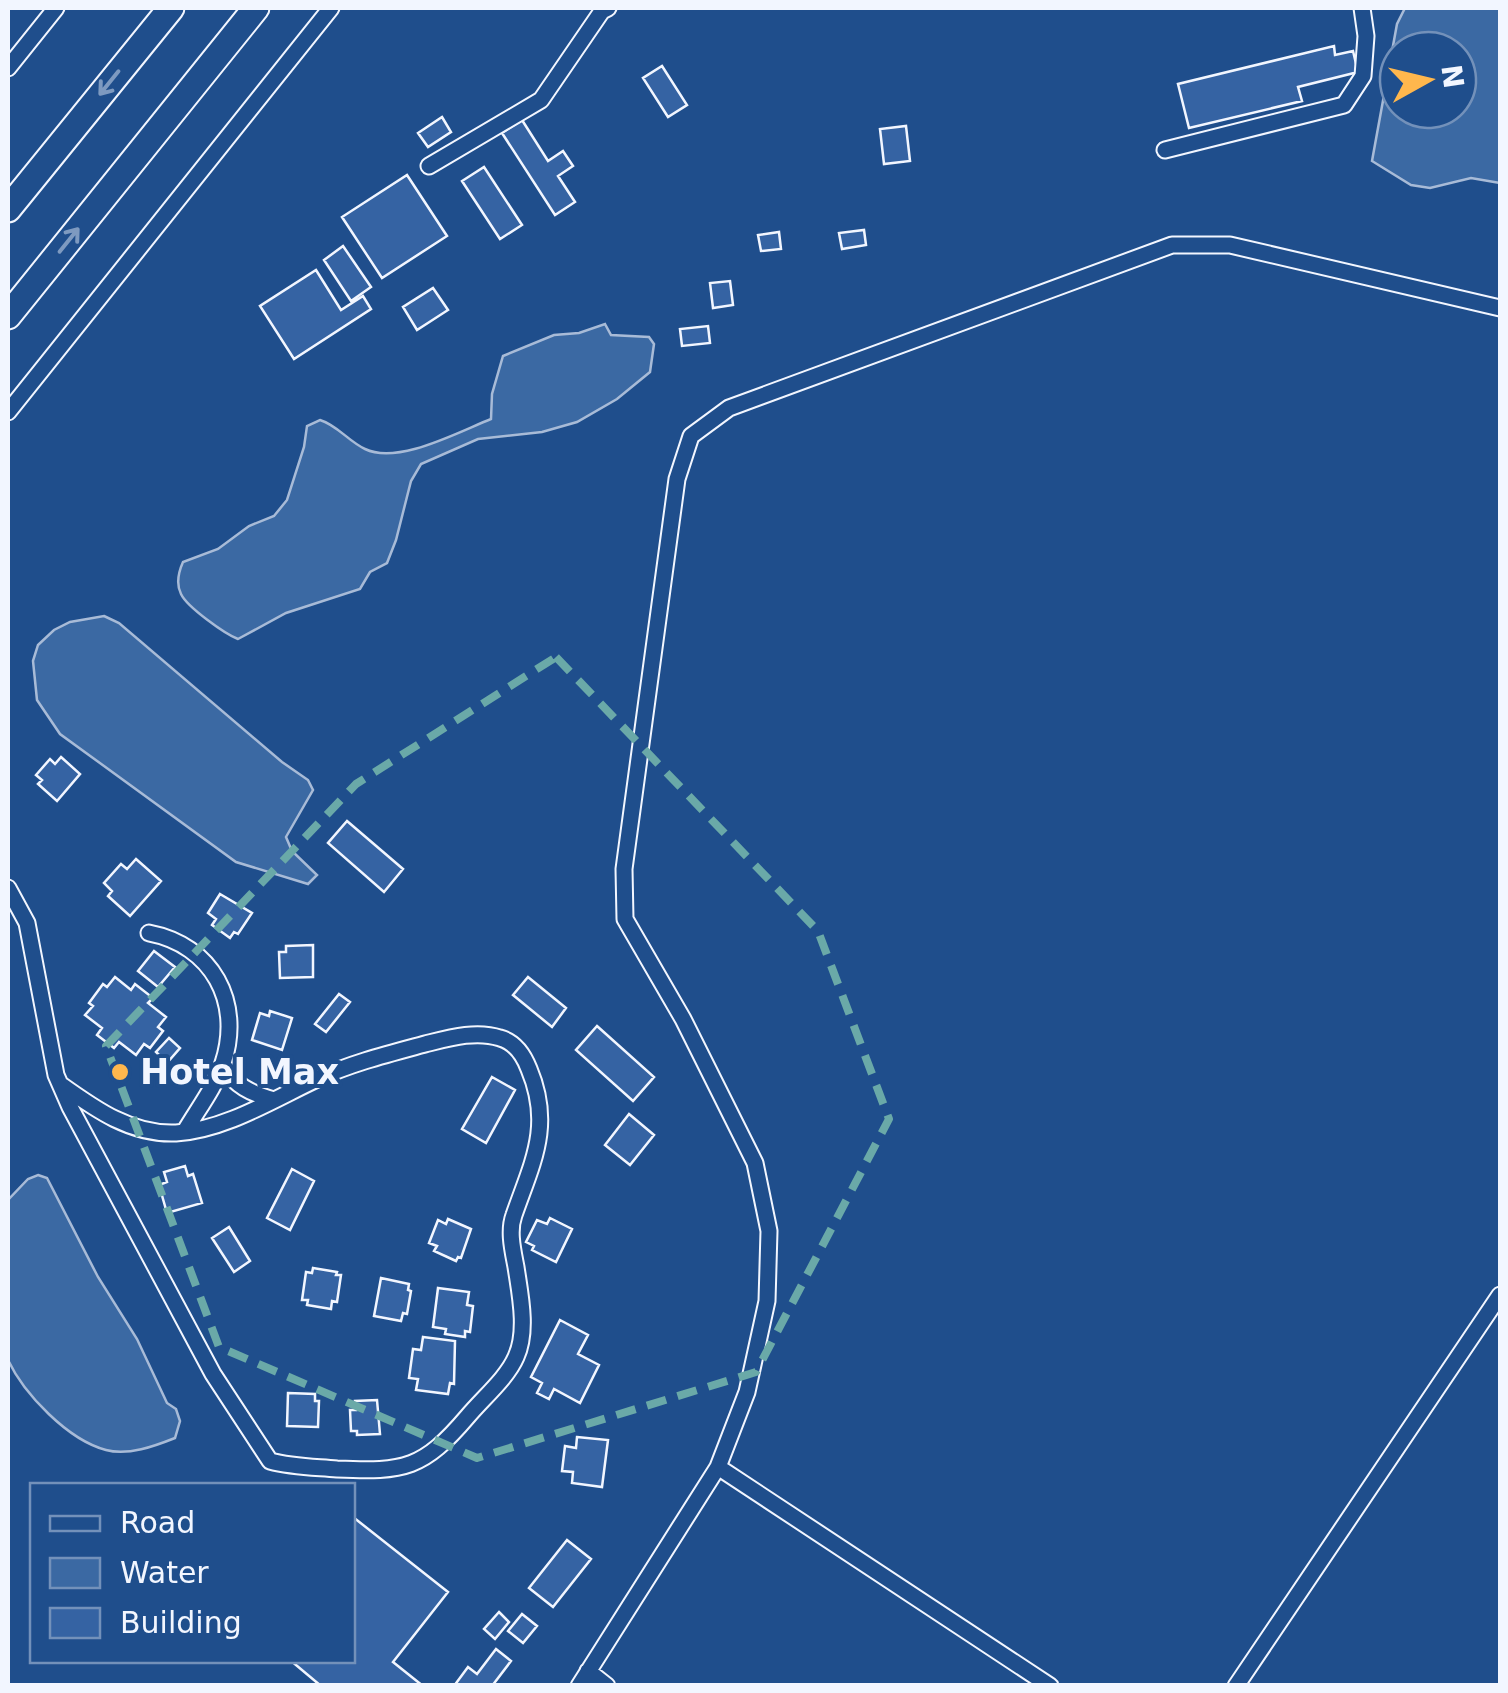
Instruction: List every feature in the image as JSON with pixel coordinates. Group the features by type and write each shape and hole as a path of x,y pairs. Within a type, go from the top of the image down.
{"main road":[{"path":"8,209 170,8"},
{"path":"8,316 256,8"}],"street":[{"path":"8,68 56,8"},
{"path":"8,412 331,8"},
{"path":"1165,150 1344,105 1363,76 1366,36 1362,8"},
{"path":"429,166 541,100 602,9"},
{"path":"579,1686 718,1466 747,1392 767,1301 769,1231 755,1163 684,1019 624,919 624,869 674,498 691,436 729,408 1172,246 1230,245 1500,308"},
{"path":"8,888 27,923 60,1084 213,1374 270,1461 286,1466 388,1471 412,1465 442,1446 516,1357 522,1328 512,1218 526,1192 541,1141 534,1081 523,1054 502,1038 474,1034 362,1061 274,1100 185,1131 141,1130 107,1116 60,1084"},
{"path":"149,933 171,937 190,947 223,991 230,1036 222,1066 185,1131"},
{"path":"222,1066 234,1082 249,1092 274,1100"},
{"path":"1236,1686 1500,1295"},
{"path":"718,1466 1050,1686"},
{"path":"588,1671 607,1686"}],"highlighted area":[{"path":"556,657 818,931 889,1119 756,1372 477,1458 219,1347 106,1046 356,784"}],"water":[{"path":"1405,8 1500,8 1500,183 1471,178 1430,188 1411,185 1372,161 1378,128 1478,130 1478,30 1396,30"},
{"path":"605,324 611,335 649,337 654,344 650,372 617,399 577,422 542,432 478,439 421,464 411,481 387,563 370,572 360,589 286,613 238,639 207,620 181,594 183,562 218,549 249,526 274,516 287,500 307,426 320,420 359,446 379,453 428,445 491,419 492,394 503,356 554,335 579,333"},
{"path":"104,616 119,623 308,780 313,790 286,837 292,851 317,875 308,884 236,862 60,734 37,700 33,661 38,645 70,622"},
{"path":"38,1175 47,1178 98,1277 137,1339 167,1403 176,1409 180,1421 175,1438 123,1452 92,1445 49,1414 8,1360 8,1200 28,1179"}],"building":[{"path":"1334,46 1335,55 1353,51 1358,72 1298,87 1302,101 1189,128 1178,84"},
{"path":"662,66 687,105 668,117 643,78"},
{"path":"442,117 451,132 428,147 418,133"},
{"path":"522,120 548,161 563,151 573,166 558,176 575,202 555,215 502,133"},
{"path":"906,126 910,161 884,164 880,129"},
{"path":"484,167 522,225 500,239 462,181"},
{"path":"407,175 447,236 382,278 342,217"},
{"path":"864,230 866,245 842,249 839,233"},
{"path":"779,232 781,249 761,251 758,235"},
{"path":"343,246 371,287 351,301 324,260"},
{"path":"316,270 341,310 363,296 371,309 294,359 260,306"},
{"path":"730,281 733,305 713,308 710,283"},
{"path":"433,288 448,310 417,330 403,307"},
{"path":"708,326 710,343 682,346 680,329"},
{"path":"61,757 80,774 57,801 38,784 42,780 36,775 50,759 55,764"},
{"path":"347,821 403,869 384,892 328,843"},
{"path":"136,859 161,881 130,916 108,896 112,891 104,883 121,864 127,869"},
{"path":"220,894 252,913 238,934 234,932 230,938 212,925 216,919 208,913"},
{"path":"313,945 313,977 280,978 279,952 286,952 286,946"},
{"path":"154,951 175,967 158,987 138,971"},
{"path":"115,977 131,990 135,984 153,998 148,1003 166,1017 158,1027 163,1031 150,1048 144,1044 136,1055 119,1042 114,1048 97,1035 102,1028 85,1015 103,984 107,987"},
{"path":"528,977 566,1008 552,1027 513,995"},
{"path":"339,994 350,1002 326,1032 315,1024"},
{"path":"270,1011 292,1018 282,1050 252,1040 260,1013 269,1016"},
{"path":"597,1026 654,1077 633,1101 576,1050"},
{"path":"169,1038 180,1048 167,1063 156,1052"},
{"path":"492,1077 515,1090 486,1143 462,1129"},
{"path":"629,1114 654,1135 630,1165 605,1145"},
{"path":"185,1166 188,1176 193,1174 202,1203 167,1213 159,1185 167,1182 164,1172"},
{"path":"292,1169 314,1181 290,1230 267,1218"},
{"path":"550,1218 572,1229 556,1262 532,1250 534,1246 526,1242 537,1220 547,1224"},
{"path":"448,1219 471,1229 461,1258 456,1261 434,1251 437,1246 429,1243 438,1220 446,1224"},
{"path":"229,1227 250,1261 234,1272 212,1238"},
{"path":"313,1268 341,1275 337,1302 332,1301 331,1309 307,1305 308,1300 302,1300 306,1272 312,1273"},
{"path":"381,1278 409,1284 407,1314 403,1313 401,1321 374,1316"},
{"path":"438,1288 469,1292 467,1305 473,1306 470,1332 465,1331 465,1337 445,1334 446,1329 433,1327"},
{"path":"560,1320 588,1335 578,1354 599,1365 580,1403 554,1389 549,1399 537,1393 542,1383 531,1377"},
{"path":"423,1337 455,1341 454,1384 450,1383 448,1394 416,1390 418,1379 409,1378 413,1349 421,1350"},
{"path":"288,1393 315,1394 315,1401 319,1401 318,1427 287,1426"},
{"path":"377,1400 380,1434 357,1435 357,1431 351,1431 350,1410 356,1410 355,1401"},
{"path":"577,1437 608,1440 602,1487 572,1483 573,1472 562,1471 565,1446 576,1448"},
{"path":"355,1519 448,1592 393,1662 423,1686 321,1686 294,1663 355,1663"},
{"path":"567,1540 591,1559 553,1607 529,1588"},
{"path":"499,1612 509,1622 495,1639 484,1629"},
{"path":"522,1614 537,1626 523,1643 508,1631"},
{"path":"496,1649 511,1661 492,1686 454,1686 468,1667 477,1674"}],"place":[{"name":"Hotel Max","path":"120,1072"}]}
